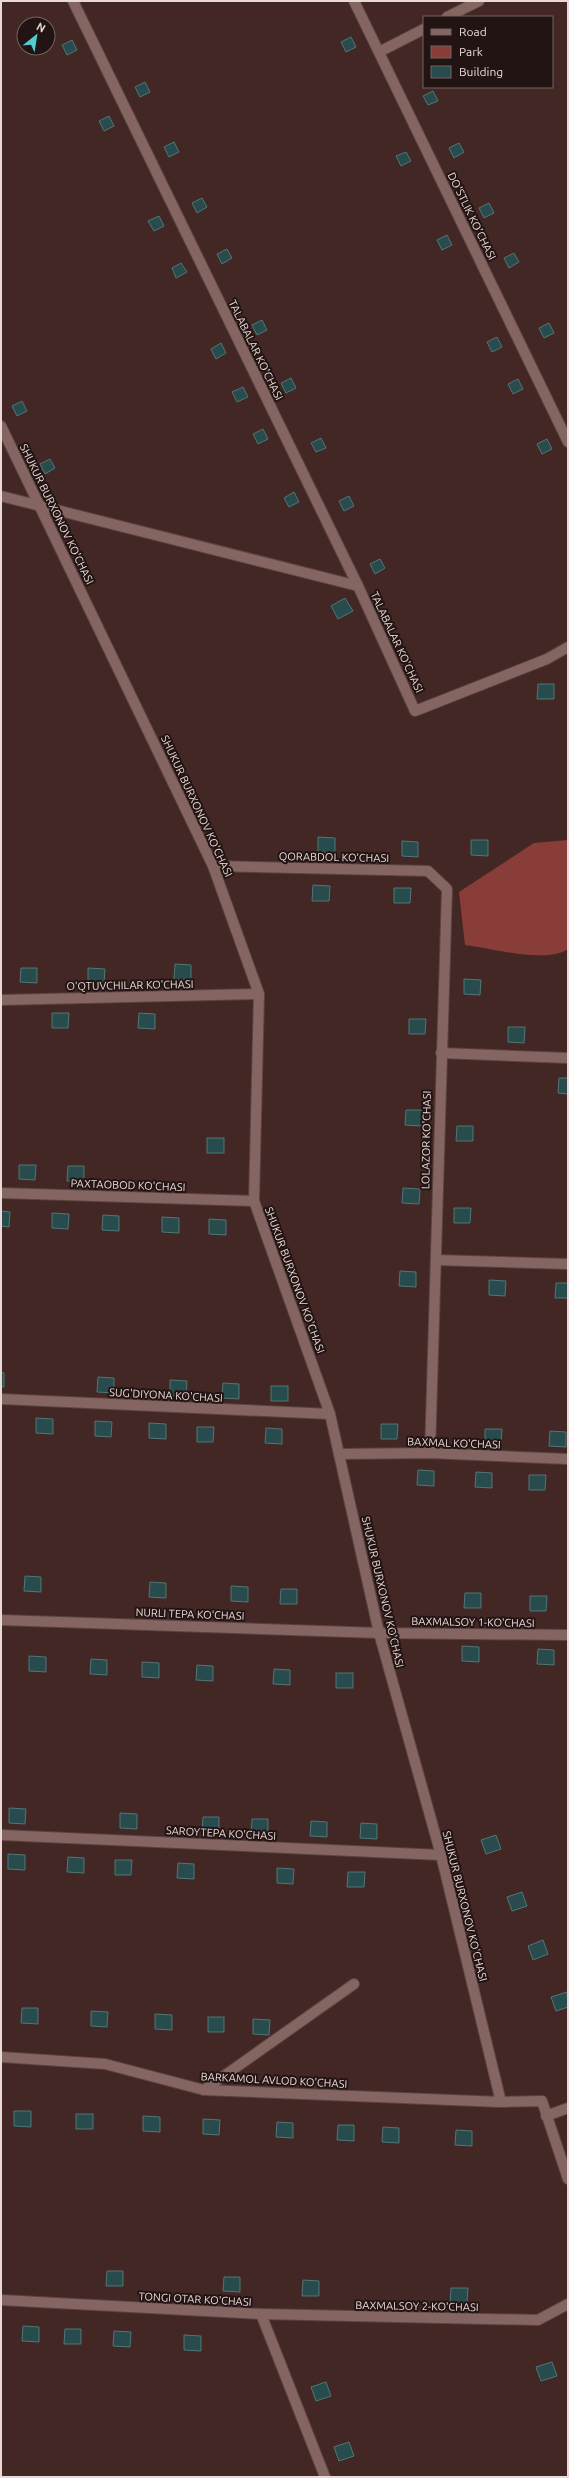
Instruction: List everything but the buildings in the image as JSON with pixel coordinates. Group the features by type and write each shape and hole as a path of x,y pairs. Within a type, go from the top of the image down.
{"street":[{"name":"TALABALAR KO'CHASI","path":"73,1 358,586 415,711 547,659 568,648"},
{"name":"DO'STLIK KO'CHASI","path":"354,1 568,442"},
{"path":"449,16 479,1"},
{"path":"379,52 423,30"},
{"name":"SHUKUR BURXONOV KO'CHASI","path":"1,426 213,866 259,994 254,1201 330,1414 379,1632 441,1855 501,2102"},
{"path":"1,496 358,586"},
{"name":"QORABDOL KO'CHASI","path":"213,866 428,871 446,889"},
{"name":"LOLAZOR KO'CHASI","path":"430,1453 446,889"},
{"name":"O'QTUVCHILAR KO'CHASI","path":"1,1000 259,994"},
{"path":"441,1053 568,1058"},
{"name":"PAXTAOBOD KO'CHASI","path":"1,1193 254,1201"},
{"path":"436,1260 568,1264"},
{"name":"SUG'DIYONA KO'CHASI","path":"1,1399 330,1414"},
{"name":"BAXMAL KO'CHASI","path":"340,1454 430,1453 568,1459"},
{"name":"NURLI TEPA KO'CHASI","path":"1,1620 379,1632"},
{"name":"BAXMALSOY 1-KO'CHASI","path":"379,1632 568,1635"},
{"name":"SAROYTEPA KO'CHASI","path":"1,1835 441,1855"},
{"path":"204,2090 354,1984"},
{"name":"BARKAMOL AVLOD KO'CHASI","path":"1,2057 105,2064 204,2090 501,2102"},
{"path":"501,2102 542,2102 568,2179"},
{"path":"546,2116 568,2108"},
{"name":"TONGI OTAR KO'CHASI","path":"1,2300 261,2314 325,2477"},
{"name":"BAXMALSOY 2-KO'CHASI","path":"261,2314 538,2320 568,2304"}],"green space":[{"path":"568,840 568,949 559,953 533,955 503,952 465,945 459,892 534,843"}]}
